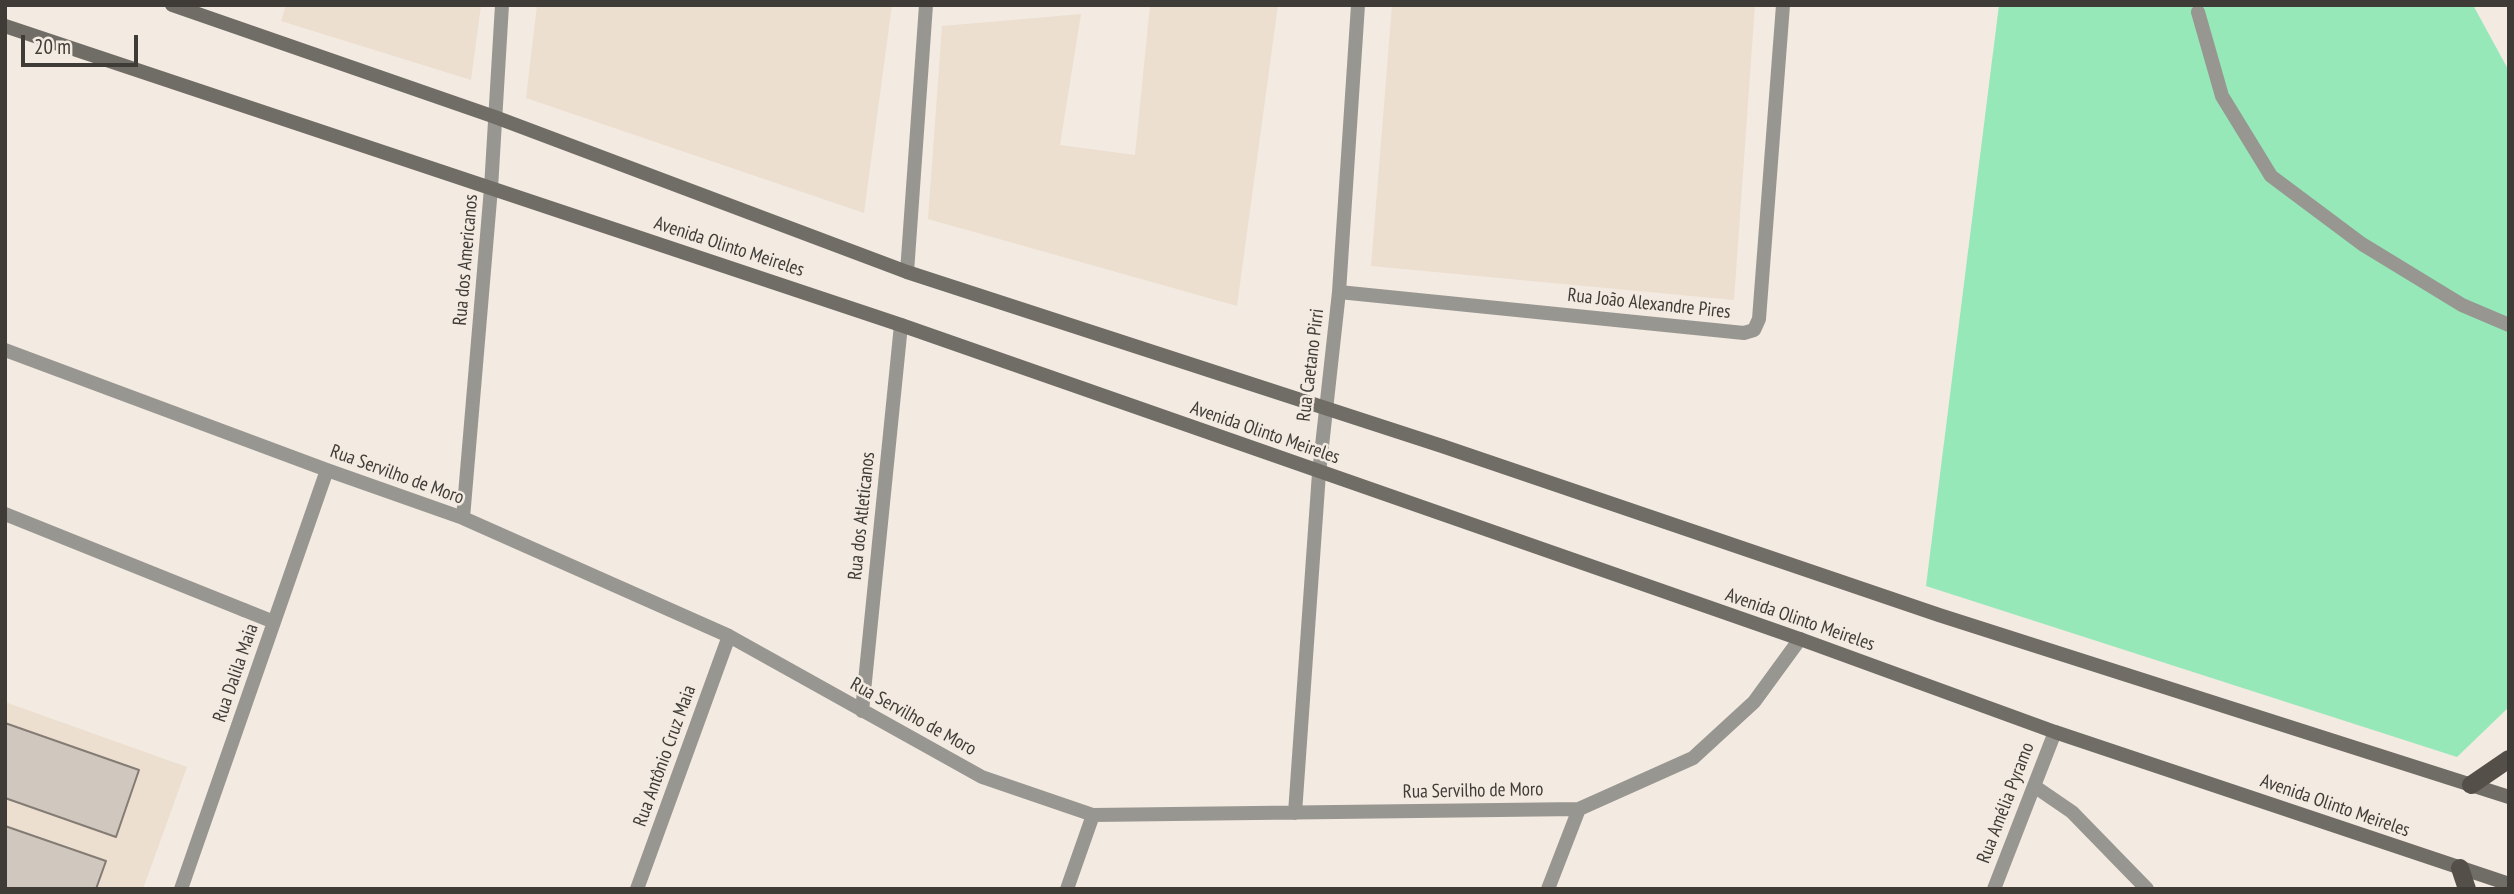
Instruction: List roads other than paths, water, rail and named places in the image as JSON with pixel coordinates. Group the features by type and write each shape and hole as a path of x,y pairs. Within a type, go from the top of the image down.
{"main road":[{"name":"Avenida Olinto Meireles","path":"172,5 495,117 907,272 1443,446 1939,615 2509,797"},
{"name":"Avenida Olinto Meireles","path":"5,26 901,325 1800,639 2055,732 2509,884"},
{"path":"2470,785 2509,759"},
{"path":"2460,868 2467,889"}],"street":[{"name":"Rua dos Americanos","path":"463,518 491,188 502,5"},
{"path":"907,272 926,5"},
{"name":"Rua Caetano Pirri","path":"1295,813 1325,409 1339,292 1358,5"},
{"name":"Rua João Alexandre Pires","path":"1339,292 1744,333 1754,330 1759,319 1783,5"},
{"path":"2198,12 2222,96 2271,176 2362,244 2462,305 2509,325"},
{"name":"Rua dos Atleticanos","path":"862,710 901,325"},
{"name":"Rua Servilho de Moro","path":"5,350 463,518 729,636 982,777 1093,814 1579,808 1693,758 1754,702 1800,639"},
{"name":"Rua Dalila Maia","path":"181,889 327,470"},
{"path":"5,514 274,622"},
{"name":"Rua Antônio Cruz Maia","path":"637,889 729,636"},
{"name":"Rua Amélia Pyramo","path":"1994,889 2055,732"},
{"path":"2034,786 2071,812 2147,889"},
{"path":"1548,889 1579,808"},
{"path":"1068,889 1093,814"}]}
